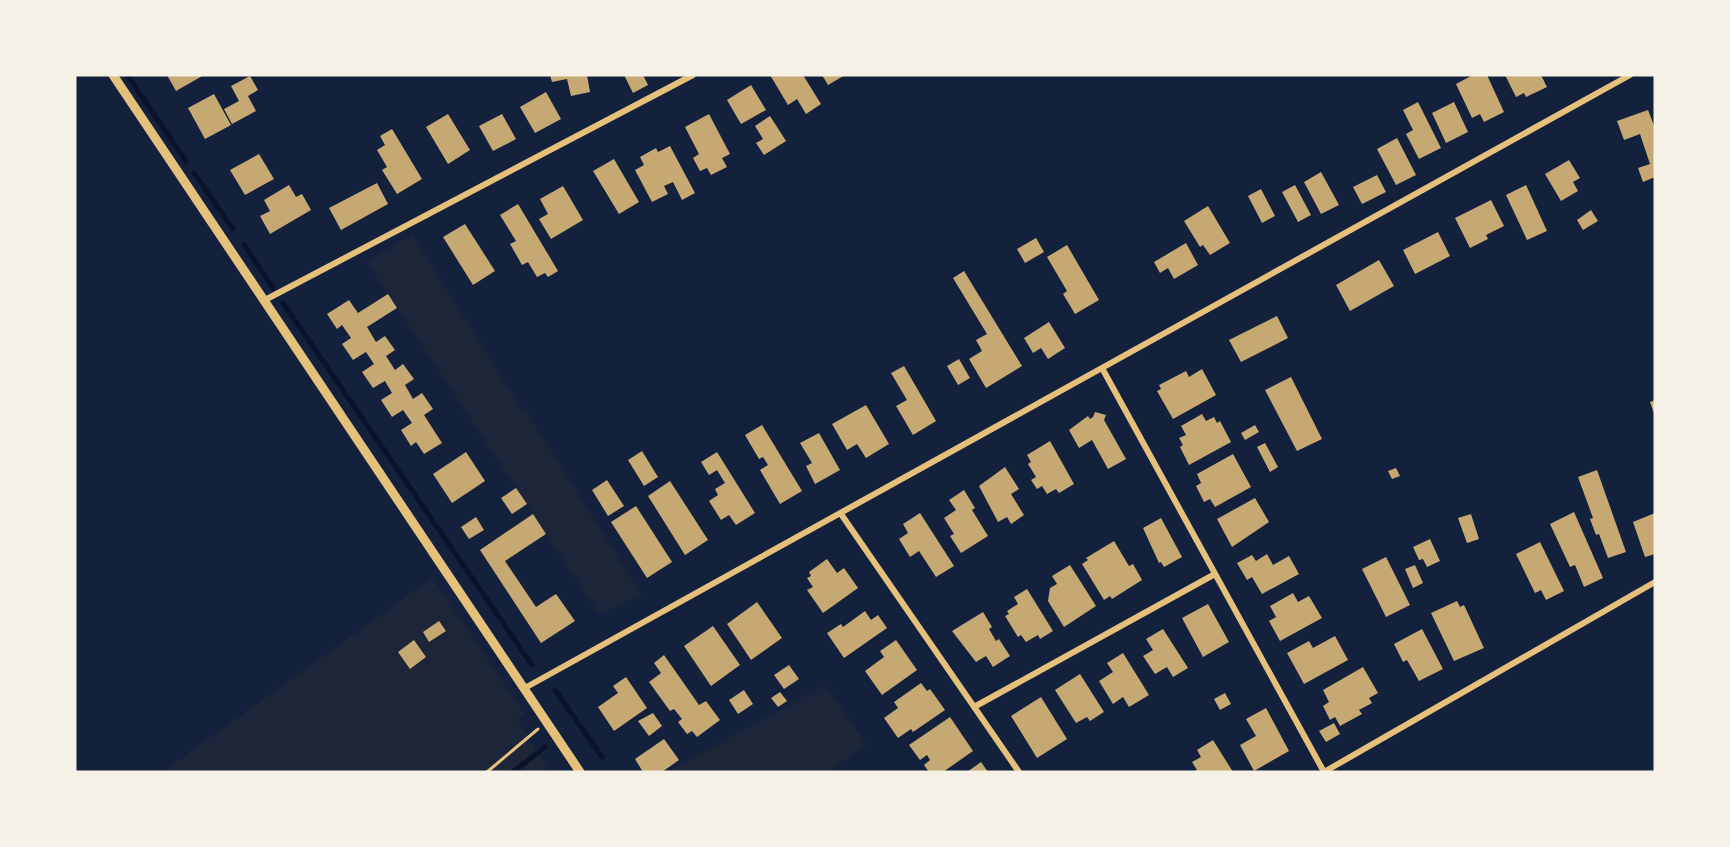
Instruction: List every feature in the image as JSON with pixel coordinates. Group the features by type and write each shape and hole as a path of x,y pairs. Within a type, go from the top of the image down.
{"street":[{"path":"113,75 580,772"},
{"path":"263,302 693,75"},
{"path":"523,689 1630,75"},
{"path":"1102,368 1324,772 1655,582"},
{"path":"841,514 1019,772"},
{"path":"974,707 1215,574"}],"path":[{"path":"487,772 546,723"}],"shaded area":[{"path":"412,234 641,594 600,615 367,262"},
{"path":"432,578 525,714 517,720 549,770 547,772 162,772"},
{"path":"825,685 867,745 828,772 667,772"}],"building":[{"path":"167,75 204,75 176,91"},
{"path":"550,75 587,75 590,92 571,96 567,79 552,82"},
{"path":"624,75 643,75 648,85 633,93"},
{"path":"770,75 803,75 821,104 806,114 797,99 788,105"},
{"path":"822,75 845,75 828,85"},
{"path":"1473,75 1487,75 1504,112 1484,122 1480,114 1472,118 1456,84"},
{"path":"1505,75 1541,75 1547,87 1526,97 1524,93 1516,97"},
{"path":"250,76 258,90 248,96 256,111 232,124 224,109 239,101 231,86"},
{"path":"751,85 766,110 741,124 727,100"},
{"path":"546,92 561,119 535,133 520,107"},
{"path":"214,94 231,125 205,139 188,108"},
{"path":"1418,102 1441,148 1419,159 1406,134 1413,130 1403,110"},
{"path":"1454,102 1468,132 1446,143 1432,113"},
{"path":"1648,110 1655,128 1655,177 1643,182 1638,168 1650,164 1640,134 1624,140 1617,121"},
{"path":"448,114 470,150 448,164 426,127"},
{"path":"502,114 516,139 493,151 479,126"},
{"path":"709,114 730,154 722,158 727,167 711,175 707,168 700,171 693,158 699,154 685,127"},
{"path":"770,116 786,141 764,155 756,143 763,139 755,126"},
{"path":"392,129 422,179 397,194 382,170 387,167 377,150 385,145 380,136"},
{"path":"1397,138 1416,175 1396,185 1377,149"},
{"path":"670,146 695,193 682,200 673,182 664,186 668,194 652,202 635,170 644,165 640,157 656,148 658,152"},
{"path":"259,154 274,179 245,195 230,170"},
{"path":"614,159 639,202 619,214 593,171"},
{"path":"1569,160 1580,178 1573,182 1578,191 1561,201 1545,174"},
{"path":"1321,172 1339,205 1321,214 1304,182"},
{"path":"1377,175 1386,192 1362,204 1353,187"},
{"path":"377,183 388,204 341,230 329,208"},
{"path":"289,185 296,197 302,194 311,210 270,234 260,216 270,211 264,200"},
{"path":"1295,185 1311,215 1298,222 1282,192"},
{"path":"1526,185 1547,231 1527,240 1506,195"},
{"path":"563,186 583,220 551,239 539,219 548,214 540,199"},
{"path":"1261,189 1275,216 1262,223 1248,196"},
{"path":"1491,200 1504,226 1486,235 1488,239 1470,248 1455,218"},
{"path":"518,204 558,271 548,277 545,273 537,277 528,262 522,265 510,244 516,241 500,215"},
{"path":"1208,206 1230,243 1210,255 1203,245 1200,247 1184,221"},
{"path":"1591,210 1598,221 1583,230 1577,220"},
{"path":"465,224 495,271 473,285 443,237"},
{"path":"1438,232 1450,256 1415,274 1403,250"},
{"path":"1036,238 1044,252 1025,263 1017,249"},
{"path":"1186,243 1198,265 1174,279 1168,268 1160,273 1154,262"},
{"path":"1067,245 1099,300 1075,314 1063,294 1067,291 1047,257"},
{"path":"1379,260 1394,286 1350,311 1336,285"},
{"path":"964,271 1022,366 986,388 969,359 982,351 976,340 987,334 953,278"},
{"path":"388,294 397,308 367,327 376,342 385,336 395,350 386,356 395,370 403,364 414,379 405,385 413,399 422,393 433,409 424,415 442,443 424,454 416,442 411,446 401,430 412,423 403,410 392,417 381,400 392,393 385,381 373,388 362,372 374,364 366,352 353,360 342,344 351,338 342,325 337,329 327,314 349,300 358,313"},
{"path":"1277,316 1288,338 1241,362 1229,340"},
{"path":"1049,322 1065,348 1048,359 1041,348 1033,353 1024,338"},
{"path":"959,359 970,378 958,385 947,366"},
{"path":"904,366 936,421 913,435 896,406 907,400 891,373"},
{"path":"1202,369 1216,395 1173,419 1157,391 1161,389 1159,385 1186,371 1189,377"},
{"path":"1291,377 1322,439 1297,451 1265,390"},
{"path":"1655,400 1655,416 1650,402"},
{"path":"866,405 889,444 866,458 857,444 847,450 832,424"},
{"path":"1095,412 1106,415 1104,420 1126,459 1108,469 1092,440 1079,448 1069,430 1088,416 1090,419 1093,417"},
{"path":"1202,414 1206,421 1214,417 1217,423 1220,421 1231,442 1189,465 1180,447 1183,445 1179,438 1186,435 1181,426"},
{"path":"762,425 802,491 780,504 760,470 768,465 763,457 759,459 745,435"},
{"path":"1255,425 1259,432 1245,440 1241,433"},
{"path":"819,433 840,470 815,484 806,466 812,463 800,443"},
{"path":"1050,441 1074,484 1059,493 1056,489 1047,494 1042,486 1037,489 1031,480 1036,477 1028,464 1031,462 1027,455"},
{"path":"1265,443 1278,467 1270,472 1257,447"},
{"path":"642,451 658,477 644,486 628,460"},
{"path":"466,452 485,481 452,503 433,474"},
{"path":"717,452 755,513 736,525 729,515 721,520 709,501 718,495 715,489 725,483 717,470 709,475 701,462"},
{"path":"1233,454 1251,487 1215,507 1210,499 1204,502 1196,486 1201,483 1197,474"},
{"path":"1005,467 1019,489 1011,494 1024,515 1011,524 1007,517 998,522 979,486"},
{"path":"1396,468 1400,476 1392,479 1388,471"},
{"path":"1597,470 1626,552 1608,558 1599,534 1596,535 1590,519 1593,518 1578,477"},
{"path":"607,480 624,506 608,516 592,490"},
{"path":"670,481 708,540 685,555 648,496"},
{"path":"516,488 527,504 512,514 501,498"},
{"path":"964,490 975,508 972,510 988,536 961,553 950,536 954,534 944,518 956,510 949,500"},
{"path":"1255,498 1269,522 1232,547 1217,519"},
{"path":"636,506 672,562 647,578 611,522"},
{"path":"1574,512 1603,578 1584,587 1575,565 1570,567 1550,524"},
{"path":"920,513 954,566 936,577 919,551 910,557 899,539 908,533 903,524"},
{"path":"1655,513 1655,554 1645,557 1633,522"},
{"path":"533,514 546,534 505,561 536,607 556,594 575,621 541,643 480,550"},
{"path":"1471,514 1479,539 1467,543 1458,518"},
{"path":"476,517 484,530 469,539 461,527"},
{"path":"1161,518 1182,557 1164,567 1161,562 1159,563 1143,528"},
{"path":"1430,539 1440,561 1427,567 1423,559 1419,560 1413,547"},
{"path":"1114,541 1129,566 1133,564 1142,580 1112,599 1110,596 1104,600 1082,564 1088,560 1086,558"},
{"path":"1540,542 1564,591 1546,600 1541,590 1535,593 1516,554"},
{"path":"1267,554 1273,565 1289,556 1299,574 1262,594 1252,577 1247,580 1237,563 1252,555 1256,561"},
{"path":"1386,557 1410,605 1386,617 1362,569"},
{"path":"827,559 837,573 844,568 858,588 823,613 807,590 813,587 807,578 811,576 809,572"},
{"path":"1070,565 1096,606 1064,627 1048,601 1050,588 1057,584 1052,576"},
{"path":"1415,565 1423,583 1413,588 1405,569"},
{"path":"1027,589 1053,631 1040,639 1038,635 1026,642 1021,635 1018,637 1005,616 1009,614 1007,611 1018,604 1014,597"},
{"path":"1293,593 1298,602 1309,596 1322,618 1280,641 1269,621 1276,617 1270,606"},
{"path":"1457,601 1460,607 1464,605 1484,648 1454,661 1431,613"},
{"path":"757,602 782,638 751,660 727,624"},
{"path":"1208,604 1229,642 1203,657 1182,618"},
{"path":"865,611 871,620 878,615 887,628 844,658 827,633 841,624 843,627"},
{"path":"983,612 992,627 989,629 996,641 999,639 1010,656 993,667 986,656 976,662 952,631"},
{"path":"439,621 446,631 429,642 423,632"},
{"path":"713,626 740,665 711,686 684,646"},
{"path":"1163,629 1188,668 1173,677 1167,667 1155,674 1143,656 1153,650 1146,639"},
{"path":"1422,629 1443,669 1419,681 1407,660 1403,662 1394,644"},
{"path":"1335,636 1348,660 1304,684 1287,653 1309,641 1313,648"},
{"path":"414,640 426,657 410,669 398,652"},
{"path":"896,640 917,670 882,695 865,671 884,657 880,651"},
{"path":"1123,653 1149,695 1129,707 1123,697 1113,704 1099,681 1113,672 1107,663"},
{"path":"664,655 699,705 706,701 720,720 697,737 692,731 687,734 678,722 682,719 674,709 670,711 649,682 661,673 654,663"},
{"path":"789,665 799,679 784,689 774,675"},
{"path":"1363,667 1378,693 1369,698 1372,703 1359,710 1362,714 1340,726 1335,717 1330,720 1323,706 1329,702 1323,690"},
{"path":"1080,674 1104,712 1090,721 1087,717 1076,723 1055,690"},
{"path":"626,677 647,708 614,731 598,707 618,693 613,686"},
{"path":"921,683 927,691 930,689 945,710 913,732 911,729 898,738 884,718 898,708 894,702"},
{"path":"744,690 753,704 738,714 729,700"},
{"path":"780,692 787,701 778,707 771,698"},
{"path":"1225,693 1231,704 1220,710 1214,699"},
{"path":"1041,697 1067,739 1037,758 1011,716"},
{"path":"1266,708 1289,751 1254,771 1240,745 1256,736 1246,719"},
{"path":"653,713 662,726 649,736 638,721"},
{"path":"950,717 973,751 943,772 929,772 924,765 930,760 927,755 920,760 909,745"},
{"path":"1334,723 1340,734 1326,742 1319,731"},
{"path":"664,739 679,760 662,772 643,772 635,759"},
{"path":"1213,740 1233,772 1193,772 1197,770 1192,762 1201,757 1197,750"},
{"path":"981,762 988,772 967,772"}],"waterway":[{"path":"127,75 186,161"},
{"path":"194,173 233,229"},
{"path":"244,245 273,288"},
{"path":"283,303 532,665"},
{"path":"555,690 602,757"},
{"path":"513,772 545,747"}]}
